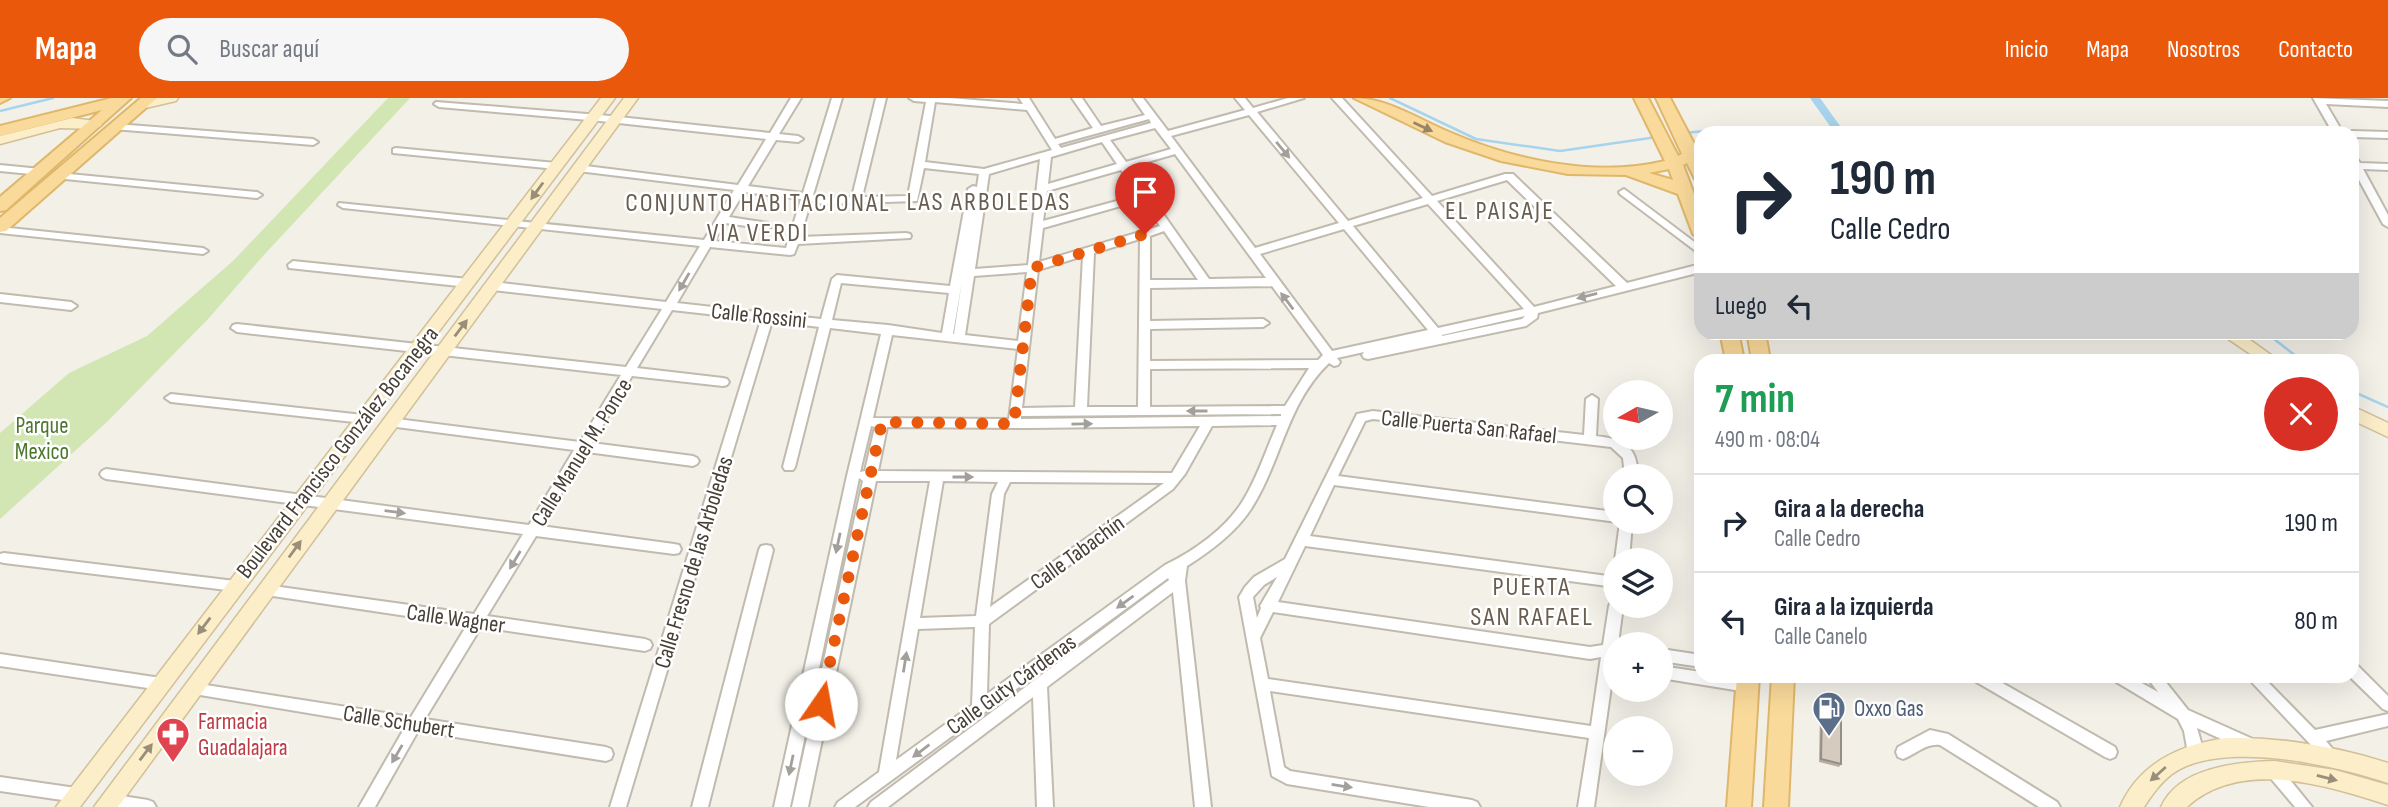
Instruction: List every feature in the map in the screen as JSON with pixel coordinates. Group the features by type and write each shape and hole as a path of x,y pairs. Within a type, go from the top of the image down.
{"main road":[{"path":"0,131 98,98"},
{"path":"0,131 134,100 171,98"},
{"name":"Boulevard Francisco González Bocanegra","path":"72,801 608,98"},
{"name":"Boulevard Francisco González Bocanegra","path":"107,804 631,98"},
{"path":"1361,98 1464,146 1503,158 1555,168 1615,171 1655,179 1685,191"},
{"path":"1641,98 1671,157 1694,215"},
{"path":"1615,171 1694,151 1663,98"},
{"path":"0,228 116,127 134,100"},
{"path":"0,206 88,128 134,100"},
{"path":"0,131 79,118 88,128"},
{"path":"0,140 65,124 99,129 116,127"},
{"path":"57,158 78,160"},
{"path":"2239,340 2261,354"},
{"path":"2359,416 2388,431"},
{"path":"1739,807 1748,683"},
{"path":"1776,807 1783,683"},
{"path":"158,688 190,693"},
{"path":"2131,807 2154,775 2170,763 2194,754 2223,748 2254,746 2335,760 2388,773"},
{"path":"2172,807 2203,782 2237,772 2273,769 2317,776 2388,796"}],"street":[{"name":"Calle Manuel M. Ponce","path":"367,807 414,723 631,372 796,98"},
{"path":"343,205 790,252 837,98"},
{"path":"856,201 881,98"},
{"path":"914,98 1027,103 1052,149 1041,189 1015,418"},
{"path":"1077,98 1206,283"},
{"path":"1138,98 1252,253 1326,361"},
{"path":"1240,98 1437,335"},
{"path":"1164,135 1299,98"},
{"path":"1145,365 1326,361 1437,335 1526,322 1532,318 1532,311 1337,98"},
{"path":"578,168 740,187 806,196 823,201 913,199 931,100"},
{"path":"2319,100 2388,104"},
{"path":"2319,100 2334,126"},
{"path":"439,104 798,139"},
{"path":"920,164 980,172 1154,120"},
{"path":"116,127 313,142"},
{"path":"2359,134 2388,135"},
{"path":"396,151 556,166"},
{"path":"1041,189 1176,151"},
{"path":"2359,163 2388,167"},
{"path":"0,168 41,172"},
{"path":"2359,171 2388,224"},
{"path":"959,337 980,172"},
{"path":"947,335 980,172"},
{"path":"60,176 257,195"},
{"path":"1252,253 1508,176 1624,287"},
{"path":"1624,192 1694,247"},
{"path":"1037,226 1145,196"},
{"path":"2375,201 2388,202"},
{"path":"721,219 768,226"},
{"path":"969,273 1032,268 1167,227"},
{"path":"0,228 203,251"},
{"path":"1144,411 1145,234"},
{"path":"794,241 906,236"},
{"path":"1081,412 1089,252"},
{"path":"293,265 468,283"},
{"path":"1532,311 1694,270"},
{"path":"789,467 837,279 955,290"},
{"path":"1145,284 1272,282"},
{"name":"Calle Rossini","path":"493,286 825,321 1024,346"},
{"path":"0,298 71,306"},
{"name":"Calle Fresno de las Arboledas","path":"618,807 768,316"},
{"path":"1145,325 1263,323"},
{"path":"237,328 723,382"},
{"path":"782,807 853,476 888,329"},
{"name":"Calle Guty Cárdenas","path":"876,807 1040,683 1242,513 1288,415 1326,361"},
{"path":"171,398 363,419"},
{"path":"1590,440 1592,398"},
{"path":"1015,418 1081,412 1144,411 1288,415"},
{"path":"867,422 1015,418 1208,422 1288,415"},
{"name":"Calle Puerta San Rafael","path":"1254,636 1357,420 1365,415 1614,443 1624,449 1632,464"},
{"path":"389,422 693,461"},
{"path":"800,807 882,422"},
{"name":"Calle Tabachín","path":"982,621 1177,478 1208,422"},
{"path":"106,474 674,550"},
{"path":"853,476 1177,478"},
{"path":"979,708 982,621 998,494 1006,477"},
{"path":"886,777 937,478"},
{"path":"1329,480 1603,515"},
{"path":"1301,540 1603,580"},
{"path":"700,807 766,550"},
{"path":"4,558 235,586"},
{"path":"1291,563 1250,589 1246,608 1254,636 1277,771 1287,777 1472,807"},
{"path":"1176,571 1203,807"},
{"name":"Calle Guty Cárdenas","path":"843,807 979,708 1176,571"},
{"name":"Calle Wagner","path":"266,590 645,645"},
{"path":"1267,606 1603,655"},
{"path":"911,624 982,621"},
{"path":"1673,657 1694,660"},
{"path":"0,660 158,688"},
{"path":"1673,673 1694,675"},
{"path":"2359,676 2388,705"},
{"path":"1040,683 1045,807"},
{"path":"1990,683 2110,752"},
{"path":"2130,683 2186,716 2254,746"},
{"path":"2159,683 2186,716 2194,739 2194,754"},
{"path":"2260,683 2335,760"},
{"path":"1261,684 1596,733"},
{"name":"Calle Schubert","path":"190,693 414,723 606,754"},
{"path":"1584,806 1603,699"},
{"path":"2313,737 2388,720"},
{"path":"1903,752 1937,736 2052,807"},
{"path":"2273,769 2304,807"},
{"path":"0,784 72,801"},
{"path":"107,804 148,807"}],"green space":[{"name":"Parque Mexico","path":"388,98 410,98 209,318 108,421 0,519 0,433 69,373 147,336 234,260"}],"building":[{"name":"Oxxo Gas","path":"1822,706 1841,711 1841,764 1821,759"}],"waterway":[{"path":"0,111 53,98"},
{"path":"1390,98 1476,139 1560,151 1657,137"},
{"path":"1815,98 1835,126"},
{"path":"1685,133 1694,132"},
{"path":"2275,340 2293,354"},
{"path":"2359,394 2388,407"}],"place":[{"name":"Oxxo Gas","path":"1829,738"},
{"name":"Farmacia Guadalajara","path":"173,764"}],"district":[{"name":"LAS ARBOLEDAS","path":"989,201"},
{"name":"EL PAISAJE","path":"1500,210"},
{"name":"CONJUNTO HABITACIONAL VIA VERDI","path":"758,217"},
{"name":"PUERTA SAN RAFAEL","path":"1532,601"}],"route":[{"path":"821,704 882,422 1014,424 1032,268 1145,234"}]}
